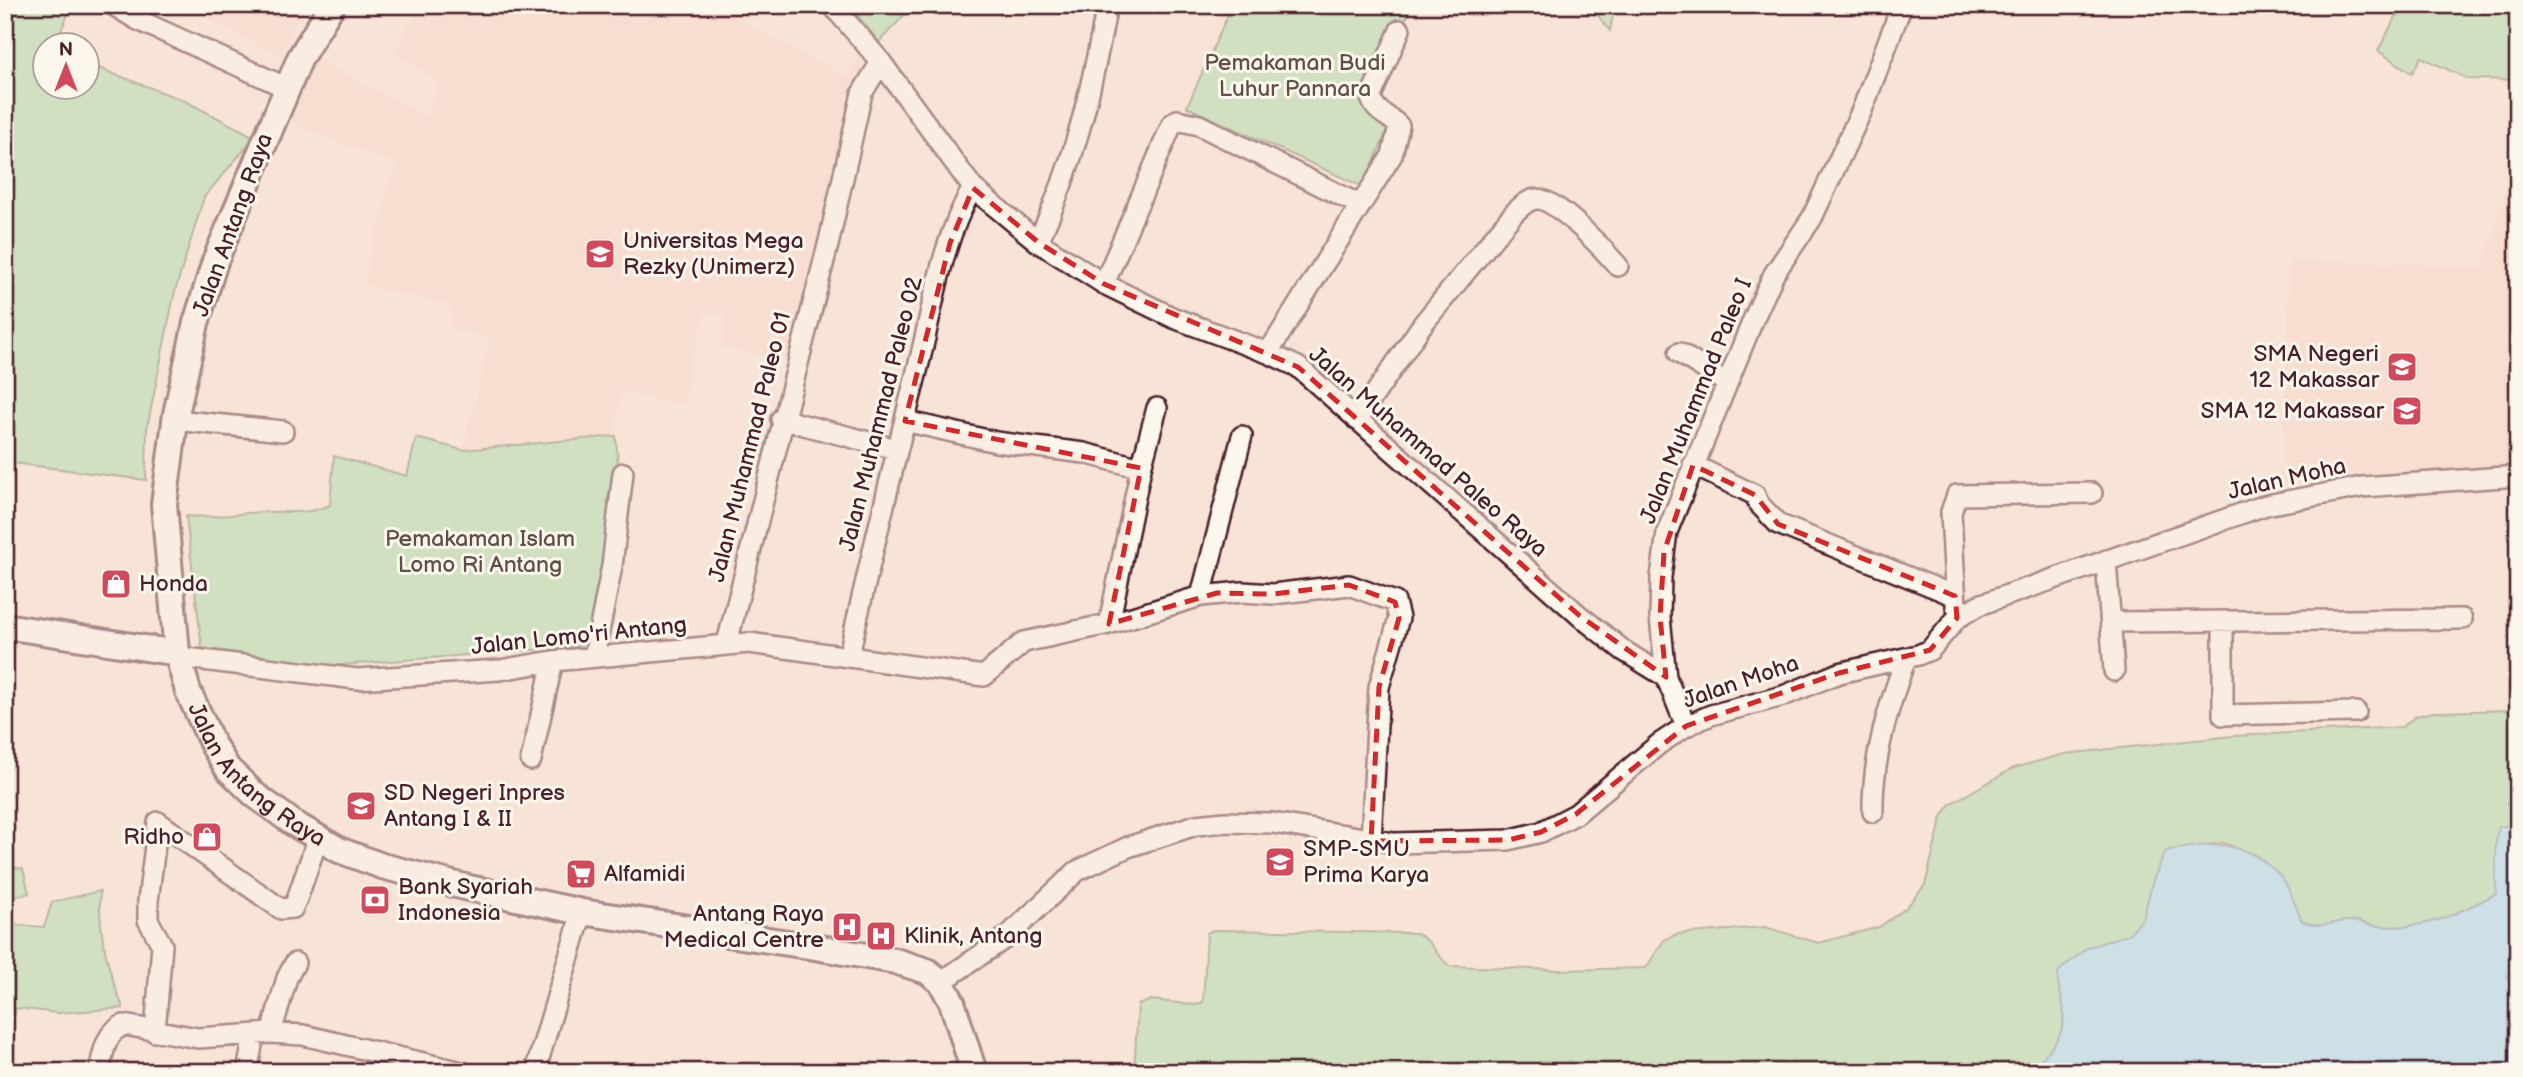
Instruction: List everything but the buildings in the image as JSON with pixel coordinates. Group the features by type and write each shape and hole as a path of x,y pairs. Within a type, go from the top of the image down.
{"main road":[{"name":"Jalan Antang Raya","path":"332,5 300,58 215,261 196,323 176,419 164,504 178,655 192,700 228,769 255,795 318,838 339,850 382,866 468,888 582,912 895,961 927,971 941,982"},
{"path":"5,626 178,655"},
{"path":"941,982 952,1002 974,1072"}],"street":[{"path":"113,5 136,19 287,88"},
{"name":"Jalan Muhammad Paleo Raya","path":"832,5 881,62 973,188 1038,242 1104,284 1174,318 1268,353 1298,368 1580,616 1623,651 1666,677"},
{"path":"1038,242 1059,195 1080,134 1107,5"},
{"name":"Jalan Muhammad Paleo I","path":"1666,677 1660,617 1667,532 1774,274 1812,218 1862,110 1902,5"},
{"path":"1268,353 1392,155 1399,131 1394,120 1372,102 1371,96 1401,30"},
{"name":"Jalan Muhammad Paleo 01","path":"727,643 781,419 828,241 862,93 881,62"},
{"path":"1104,284 1172,124 1177,120 1199,125 1360,205"},
{"name":"Jalan Muhammad Paleo 02","path":"849,655 896,449 945,261 962,208 973,188"},
{"path":"1357,420 1422,326 1514,213 1529,201 1539,198 1552,203 1603,248 1618,266"},
{"path":"1679,354 1727,383"},
{"path":"1157,408 1141,468 1109,624 1201,596 1242,592 1273,594 1349,585 1395,602 1399,618 1379,687 1371,841"},
{"path":"176,419 283,432"},
{"path":"781,419 896,449"},
{"path":"905,421 996,442 1084,453 1141,468"},
{"path":"1201,596 1242,436"},
{"path":"1693,465 1755,495 1759,504 1778,524 1955,596"},
{"path":"594,657 612,566 623,473"},
{"name":"Jalan Moha","path":"941,982 1007,937 1077,871 1128,847 1166,834 1196,825 1225,822 1273,822 1371,841 1433,844 1496,840 1541,832 1576,814 1659,744 1686,726 1711,715 1773,700 1839,673 1930,650 1958,618 1979,605 2266,505 2318,494 2413,482 2516,477"},
{"path":"1958,618 1951,512 1958,495 2092,493"},
{"path":"2106,561 2114,671"},
{"path":"2112,622 2462,619"},
{"path":"2223,621 2223,715 2356,712"},
{"name":"Jalan Lomo'ri Antang","path":"178,655 357,679 500,670 553,661 727,643 786,646 984,676 1024,642 1109,624"},
{"path":"1873,812 1872,777 1893,695 1906,658"},
{"path":"531,760 553,661"},
{"path":"1666,677 1686,726"},
{"path":"155,1032 162,945 148,920 148,879 156,825 160,822 281,909 287,910 293,908 297,899 318,838"},
{"path":"536,1072 582,912"},
{"path":"247,1072 295,964"},
{"path":"99,1072 106,1042 116,1028 124,1025 198,1038 263,1034 324,1038 462,1072"}],"highlighted area":[{"path":"973,188 1038,242 1104,284 1298,367 1580,616 1666,677 1660,617 1664,552 1693,465 1755,495 1778,524 1955,596 1957,618 1930,650 1839,673 1686,726 1576,814 1541,832 1508,840 1371,841 1379,687 1399,618 1395,602 1349,585 1273,594 1217,593 1109,624 1141,468 905,421 950,243"}],"shaded area":[{"path":"200,5 304,5 280,56 195,12"},
{"name":"Universitas Mega Rezky (Unimerz)","path":"419,5 712,5 848,77 863,50 878,65 802,364 720,346 726,315 704,312 683,406 620,391 616,436 463,450 489,339 453,329 450,305 363,285 395,164 278,118 308,54 426,116 440,83 395,53"},
{"name":"SMA Negeri 12 Makassar","path":"2506,193 2518,193 2518,466 2283,484 2288,259 2483,267"}],"green space":[{"path":"5,5 72,5 61,32 32,32 32,102 102,102 102,69 185,101 255,137 204,197 174,295 147,428 146,480 5,462"},
{"path":"849,5 914,5 879,42"},
{"name":"Pemakaman Budi Luhur Pannara","path":"1224,5 1413,5 1363,104 1388,129 1363,187 1187,107 1230,10"},
{"path":"1615,5 1610,31 1590,6"},
{"path":"2396,5 2518,5 2518,80 2468,79 2421,57 2412,73 2378,51 2400,9"},
{"name":"Pemakaman Islam Lomo Ri Antang","path":"616,436 618,465 607,501 621,516 595,645 328,666 202,648 186,516 300,512 322,508 330,505 334,456 407,476 416,438 463,450"},
{"path":"2433,712 2518,712 2518,823 2499,828 2496,894 2453,915 2425,924 2394,927 2348,921 2318,925 2302,921 2282,878 2256,855 2223,843 2166,851 2153,880 2143,919 2129,934 2087,948 2059,971 2058,982 2064,1011 2061,1031 2052,1047 2031,1072 1134,1072 1138,1005 1151,1000 1196,1005 1203,1002 1207,933 1213,930 1416,933 1450,966 1560,970 1646,968 1664,940 1677,934 1765,927 1819,943 1879,927 1906,908 1925,885 1942,817 1950,804 2014,768 2064,754 2233,736 2402,727 2416,716"},
{"path":"5,866 23,869 29,893 8,899 16,925 44,927 52,902 100,891 105,951 123,1008 58,1013 16,1008 5,1052"}],"water":[{"path":"2518,823 2518,1072 2031,1072 2052,1047 2061,1031 2064,1011 2058,982 2059,971 2087,948 2129,934 2143,919 2153,880 2166,851 2213,845 2228,846 2255,856 2281,877 2302,921 2309,924 2350,921 2377,926 2410,926 2453,915 2496,894 2496,839 2499,827"}],"place":[{"name":"Universitas Mega Rezky (Unimerz)","path":"600,254"},
{"name":"SMA Negeri 12 Makassar","path":"2402,367"},
{"name":"SMA 12 Makassar","path":"2407,411"},
{"name":"Honda","path":"116,584"},
{"name":"SD Negeri Inpres Antang I & II","path":"361,806"},
{"name":"Ridho","path":"207,837"},
{"name":"SMP-SMU Prima Karya","path":"1280,862"},
{"name":"Alfamidi","path":"581,874"},
{"name":"Bank Syariah Indonesia","path":"375,900"},
{"name":"Antang Raya Medical Centre","path":"847,927"},
{"name":"Klinik, Antang","path":"881,936"}]}
